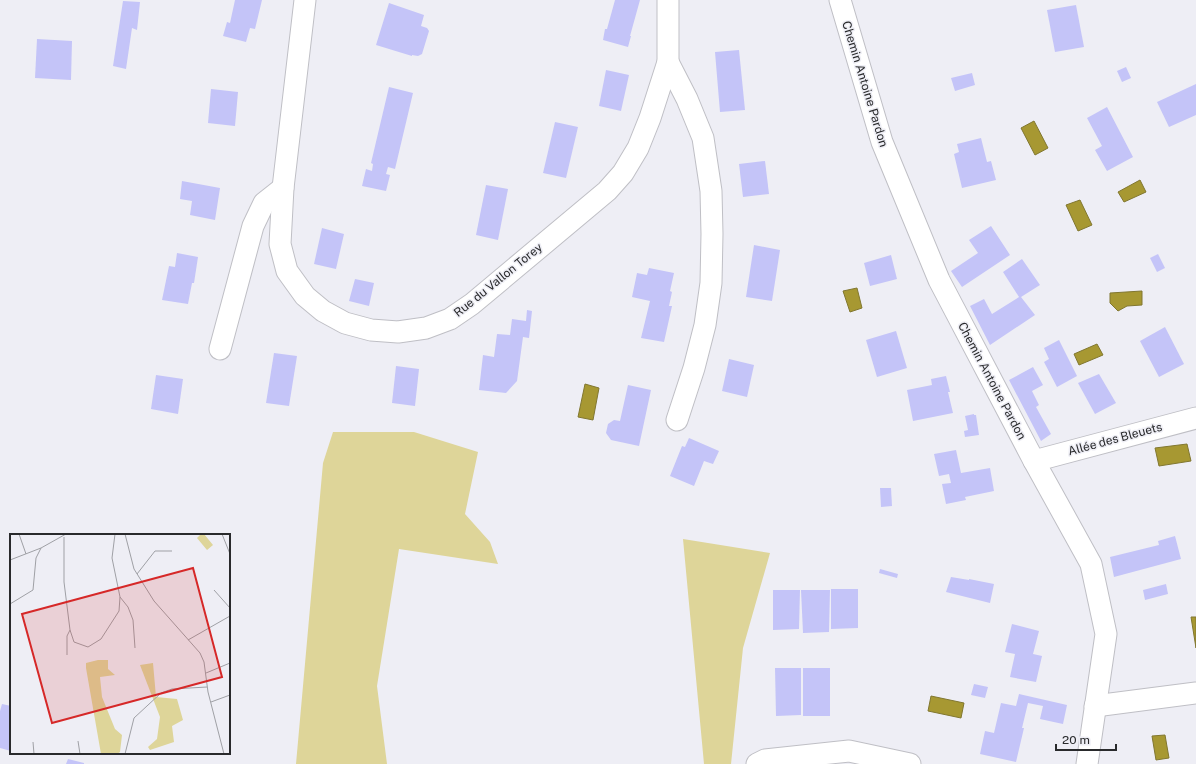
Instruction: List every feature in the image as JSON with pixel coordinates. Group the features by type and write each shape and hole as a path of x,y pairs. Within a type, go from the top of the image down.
{"street":[{"name":"Rue du Vallon Torey","path":"305,0 283,188 280,244 287,271 305,296 323,311 345,323 371,330 398,332 426,328 450,319 472,304 606,191 623,173 638,148 650,118 668,62 668,0"},
{"name":"Chemin Antoine Pardon","path":"840,0 882,142 939,280 1034,461 1092,564 1106,634 1087,764"},
{"name":"Rue du Vallon Torey","path":"668,62 688,99 703,138 711,191 711,283 705,325 694,368 677,420"},
{"path":"220,349 253,226 264,204 283,188"},
{"name":"Allée des Bleuets","path":"1034,461 1196,418"},
{"path":"1095,706 1196,693"},
{"path":"757,764 765,760 849,751 910,764"}],"shaded area":[{"path":"1034,121 1048,148 1035,155 1021,128"},
{"path":"1140,180 1146,192 1124,202 1118,192"},
{"path":"1080,200 1092,225 1078,231 1066,205"},
{"path":"857,288 862,308 850,312 843,291"},
{"path":"1142,291 1142,305 1127,306 1118,311 1110,303 1110,293"},
{"path":"1097,344 1103,355 1079,365 1074,354"},
{"path":"585,384 599,388 593,420 578,417"},
{"path":"333,432 414,432 478,452 465,514 490,542 498,564 399,549 377,686 387,764 296,764 323,463"},
{"path":"1187,444 1191,461 1159,466 1155,448"},
{"path":"683,539 770,553 743,648 731,764 704,764"},
{"path":"1191,617 1196,617 1196,648"},
{"path":"931,696 964,703 961,718 928,711"},
{"path":"1165,735 1169,758 1156,760 1152,736"}],"building":[{"path":"235,0 262,0 255,29 250,28 246,42 223,36 227,22 230,23"},
{"path":"615,0 640,0 628,47 603,40 605,29 607,29"},
{"path":"123,1 140,2 137,30 132,28 126,69 113,66"},
{"path":"389,3 424,15 421,26 427,28 429,31 422,54 412,56 376,45"},
{"path":"1076,5 1084,47 1055,52 1047,10"},
{"path":"37,39 72,41 71,80 35,78"},
{"path":"739,50 745,110 720,112 715,52"},
{"path":"1126,67 1131,78 1122,82 1117,71"},
{"path":"606,70 629,75 621,111 599,106"},
{"path":"972,73 975,85 955,91 951,78"},
{"path":"1196,84 1196,115 1169,127 1157,102"},
{"path":"389,87 413,93 395,169 388,167 386,174 390,175 386,191 362,186 366,169 372,171 373,164 371,163"},
{"path":"211,89 238,92 235,126 208,123"},
{"path":"1107,107 1133,157 1107,171 1095,150 1102,146 1087,118"},
{"path":"555,122 578,127 566,178 543,173"},
{"path":"981,138 987,162 991,161 996,180 962,188 954,154 959,152 957,144"},
{"path":"765,161 769,194 743,197 739,164"},
{"path":"182,181 220,188 215,220 190,215 192,201 180,199"},
{"path":"486,185 508,189 498,240 476,235"},
{"path":"991,226 1010,255 962,287 951,271 978,253 969,240"},
{"path":"322,228 344,234 336,269 314,264"},
{"path":"754,245 780,250 772,301 746,297"},
{"path":"177,253 198,257 194,283 192,283 188,304 162,300 169,266 175,267"},
{"path":"1158,254 1165,268 1157,272 1150,258"},
{"path":"891,255 897,279 870,286 864,263"},
{"path":"1022,259 1040,285 1021,297 1035,315 990,345 970,306 984,299 992,314 1019,297 1003,272"},
{"path":"649,268 674,273 670,291 672,292 669,306 672,306 664,342 641,338 650,301 632,297 637,273 647,275"},
{"path":"355,279 374,283 369,306 349,301"},
{"path":"527,310 532,311 529,338 523,337 517,381 506,393 479,390 483,355 494,357 497,334 510,335 512,319 526,321"},
{"path":"1165,327 1184,364 1159,377 1140,341"},
{"path":"896,331 907,368 877,377 866,340"},
{"path":"1059,340 1077,376 1057,387 1044,362 1049,359 1044,348"},
{"path":"274,353 297,356 289,406 266,403"},
{"path":"729,359 754,365 747,397 722,391"},
{"path":"396,366 419,369 415,406 392,403"},
{"path":"1033,367 1043,385 1032,391 1039,405 1036,407 1051,434 1041,441 1009,380"},
{"path":"1099,374 1116,403 1095,414 1078,383"},
{"path":"156,375 183,379 178,414 151,409"},
{"path":"946,376 953,413 913,421 907,390 932,385 931,379"},
{"path":"628,385 651,390 639,446 611,440 606,433 608,424 614,420 620,421"},
{"path":"976,415 979,435 965,437 964,431 968,430 965,416"},
{"path":"689,438 719,451 713,464 704,461 694,486 670,476 682,446 685,447"},
{"path":"956,450 961,473 990,468 994,491 965,497 966,500 946,504 942,484 951,483 949,474 939,476 934,454"},
{"path":"880,488 891,488 892,506 881,507"},
{"path":"1175,536 1181,559 1114,577 1110,557 1159,545 1158,541"},
{"path":"880,569 898,574 897,578 879,573"},
{"path":"951,577 994,584 990,603 946,592"},
{"path":"1166,584 1168,594 1145,600 1143,590"},
{"path":"831,589 858,589 858,628 831,629"},
{"path":"773,590 800,590 799,629 773,630"},
{"path":"801,590 830,590 829,632 803,633"},
{"path":"1012,624 1039,631 1033,654 1042,656 1036,682 1010,677 1015,654 1005,652"},
{"path":"775,668 801,668 801,715 776,716"},
{"path":"803,668 830,668 830,716 803,716"},
{"path":"974,684 988,687 985,698 971,695"},
{"path":"1019,694 1067,705 1063,724 1040,719 1043,706 1028,703 1016,762 980,754 985,731 994,733 1001,703 1016,706"},
{"path":"2,704 10,706 10,751 0,748 0,711"},
{"path":"68,759 84,763 84,764 66,764"}]}
